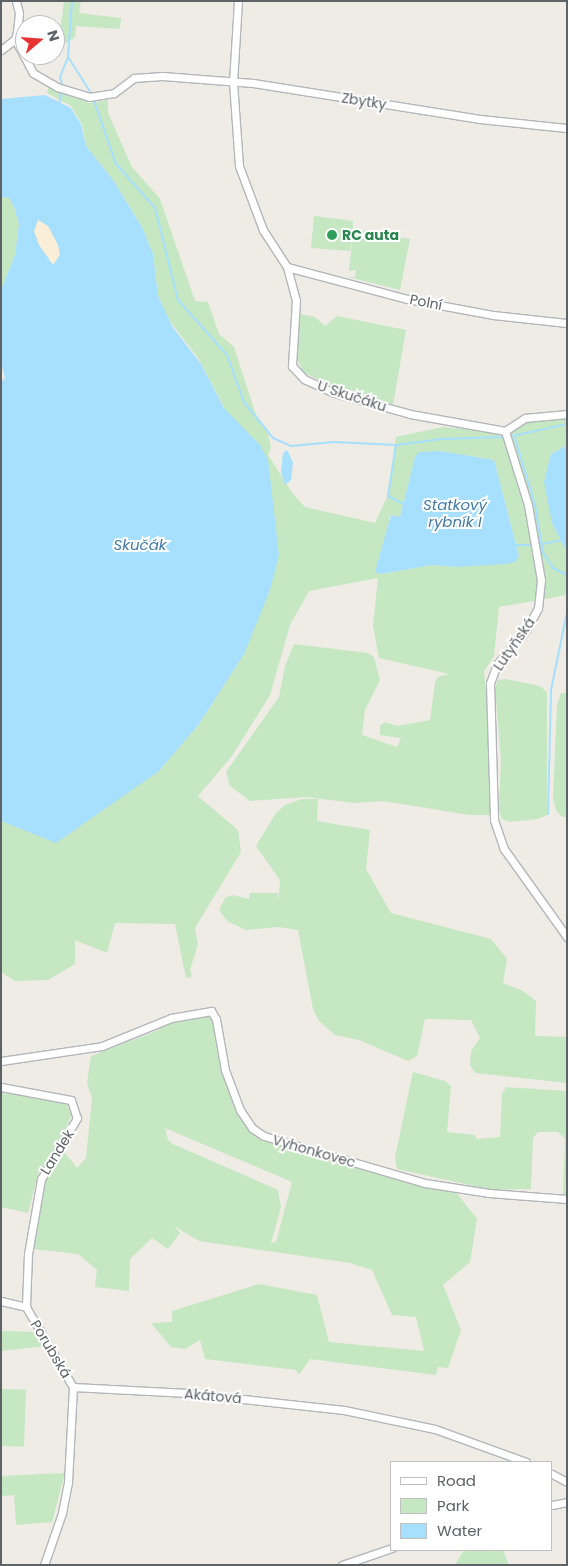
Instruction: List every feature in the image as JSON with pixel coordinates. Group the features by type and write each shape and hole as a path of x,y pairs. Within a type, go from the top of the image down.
{"street":[{"path":"16,1 19,15"},
{"name":"U Skučáku","path":"238,1 233,82 239,166 263,230 287,267 296,300 292,366 304,379 334,393 410,414 504,431"},
{"path":"1,50 15,38"},
{"name":"Zbytky","path":"29,65 33,73 57,87 93,97 114,93 134,78 162,76 233,82 480,119 567,128"},
{"name":"Polní","path":"287,267 408,299 492,315 567,323"},
{"path":"504,431 525,418 567,414"},
{"name":"Lutyňská","path":"504,431 528,505 540,580 538,608 527,629 497,664 490,683 494,820 504,849 567,937"},
{"name":"Vyhonkovec","path":"1,1061 102,1046 171,1018 212,1011 216,1020 225,1070 240,1110 252,1128 264,1136 425,1183 489,1193 567,1199"},
{"name":"Landek","path":"1,1087 71,1100 77,1118 41,1179 28,1254 26,1307"},
{"name":"Porubská","path":"1,1301 26,1307 73,1387"},
{"path":"44,1565 62,1513 68,1482 73,1387"},
{"name":"Akátová","path":"73,1387 188,1393 344,1410 435,1429 523,1461"},
{"path":"553,1475 567,1482"},
{"path":"553,1505 567,1502"},
{"path":"342,1565 390,1549"}],"green space":[{"path":"64,1 81,1 79,13 121,18 120,29 76,26 75,37 65,43 65,15 62,15"},
{"path":"49,85 89,103 108,100 108,113 132,167 160,199 195,301 208,302 219,334 234,347 256,415 267,429 271,447 268,455 293,494 305,507 375,523 387,497 396,437 443,427 512,433 529,421 567,418 567,445 551,454 552,523 567,552 567,595 499,607 494,656 484,671 490,732 490,815 469,815 383,801 355,803 305,797 250,801 230,786 226,772 279,697 285,666 294,644 368,653 374,657 380,680 365,710 362,735 397,747 401,738 380,735 380,726 385,722 397,726 430,720 435,682 438,677 449,674 379,658 373,626 378,578 309,591 290,625 270,695 232,756 198,796 238,830 241,852 195,928 198,944 190,970 192,977 186,978 175,924 115,923 107,953 75,940 75,964 48,980 15,981 1,972 1,821 11,825 1,818 1,494 260,445 226,411 198,358 169,320 158,296 153,254 143,229 113,180 86,146 82,124 71,106 47,93","holes":["441,451 494,460 519,556 515,562 458,567 432,565 381,574 390,515 400,517 415,457","244,654 199,724 159,771"]},
{"path":"1,197 9,198 19,224 15,255 1,290"},
{"path":"314,216 353,221 353,229 410,239 400,290 348,277 355,277 356,270 349,271 353,231 350,251 311,248"},
{"path":"300,314 315,317 325,326 337,316 406,330 393,405 340,390 303,372 295,353"},
{"path":"506,679 540,686 547,692 547,815 538,819 509,822 502,819 499,811 501,759 495,688 498,680"},
{"path":"561,693 567,693 567,817 562,817 556,810 553,797 557,705"},
{"path":"302,799 318,799 317,821 370,830 366,869 391,913 491,939 507,959 503,983 523,991 536,1001 535,1036 567,1037 567,1083 475,1073 470,1065 471,1051 480,1038 471,1020 425,1019 417,1056 408,1061 359,1040 335,1035 319,1021 313,1009 298,930 278,927 246,930 227,921 219,910 225,898 232,895 249,899 250,893 279,893 276,900 279,896 280,880 256,846 276,813 285,805"},
{"path":"210,1014 239,1111 253,1133 456,1192 477,1219 470,1262 443,1285 461,1330 448,1368 438,1367 436,1375 310,1359 299,1375 296,1370 205,1359 200,1340 185,1349 171,1347 151,1323 172,1322 172,1311 259,1284 317,1295 329,1342 424,1351 416,1317 392,1315 372,1270 350,1263 199,1241 174,1226 180,1233 168,1249 152,1238 130,1259 129,1291 95,1287 97,1270 78,1254 33,1249 45,1174 62,1149 77,1168 86,1158 92,1098 87,1083 91,1056 159,1030 158,1026","holes":["165,1128 292,1182 276,1242 271,1243 281,1207 278,1190 173,1144 168,1140"]},
{"path":"413,1072 445,1081 451,1086 447,1132 475,1135 477,1139 500,1137 502,1094 506,1087 567,1091 567,1196 563,1196 565,1139 558,1132 538,1132 533,1138 531,1189 492,1190 397,1169 395,1157"},
{"path":"1,1093 64,1101 72,1113 62,1140 38,1174 28,1213 1,1207"},
{"path":"1,1331 37,1332 46,1346 1,1351"},
{"path":"1,1389 26,1390 24,1447 1,1446"},
{"path":"65,1473 52,1522 16,1525 14,1495 1,1496 1,1476"},
{"path":"463,1551 503,1551 509,1565 455,1565"}],"sand":[{"path":"38,220 48,226 58,245 60,255 53,265 39,245 34,231 34,224"}],"water":[{"name":"Skučák","path":"45,95 71,108 81,124 86,146 113,180 143,229 153,254 158,296 172,326 201,364 224,408 260,445 268,460 279,555 270,590 244,654 199,724 159,771 56,843 1,821 1,382 5,378 1,362 1,290 15,255 19,224 9,198 1,197 1,99","holes":["38,220 48,226 58,245 60,255 53,265 39,245 34,231"]},
{"path":"567,445 567,552 552,523 544,482 551,454"},
{"path":"287,450 293,462 291,480 285,485 281,472 283,453"},
{"name":"Statkový rybník I","path":"441,451 494,460 519,556 515,562 505,564 458,567 432,565 381,574 375,572 391,515 400,517 415,457 419,452"}],"waterway":[{"path":"72,1 68,57 91,93"},
{"path":"63,87 60,77 68,57"},
{"path":"59,104 62,91"},
{"path":"93,98 116,164 155,208 178,300 227,355 244,402 273,438 291,446 334,442 396,445 442,439 504,437"},
{"path":"508,437 567,424"},
{"path":"515,438 535,505 543,553 553,568 567,575"},
{"path":"396,445 388,496 405,505"},
{"path":"537,545 567,539"},
{"path":"515,545 532,545"},
{"path":"548,814 551,690 567,612"}],"place":[{"name":"RC auta","path":"332,235"}]}
